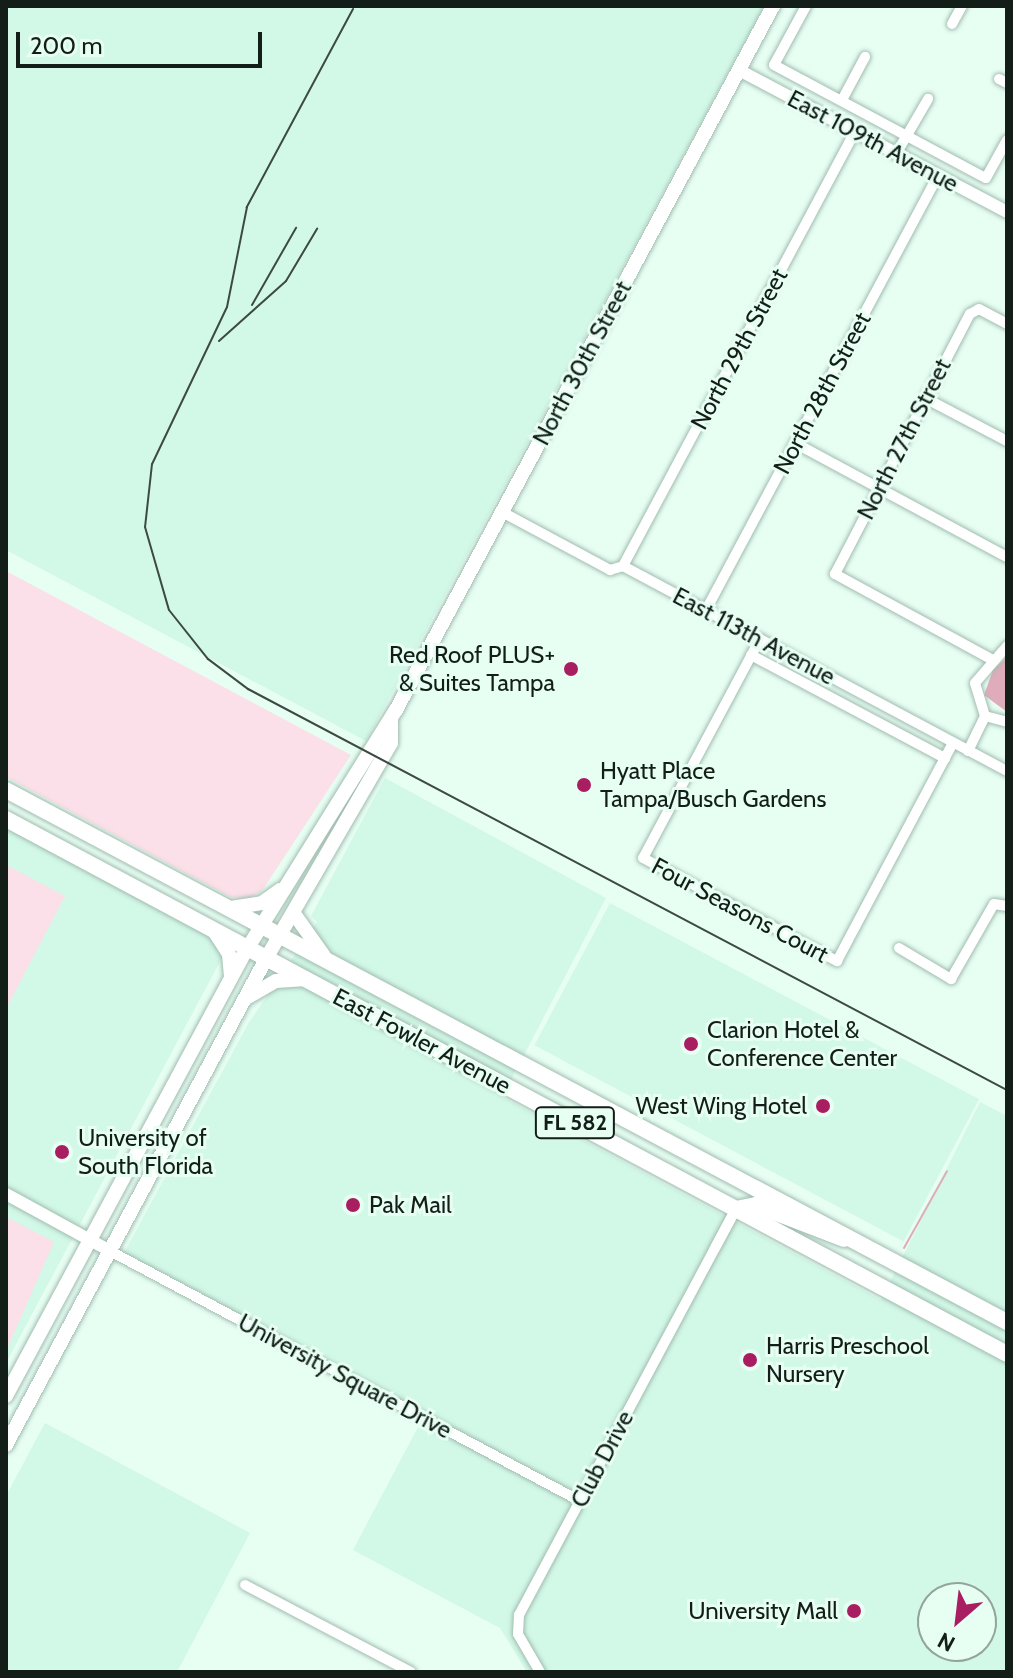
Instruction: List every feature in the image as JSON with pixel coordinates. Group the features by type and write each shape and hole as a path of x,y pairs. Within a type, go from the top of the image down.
{"main road":[{"name":"North 30th Street","path":"6,1396 248,947 391,720 773,6"},
{"name":"North 30th Street","path":"6,1445 267,957 295,915 391,743 391,720"},
{"name":"East Fowler Avenue","path":"6,790 324,956 1007,1322"},
{"name":"East Fowler Avenue","path":"6,819 1007,1354"},
{"path":"231,908 262,903 283,887"},
{"path":"295,915 324,956"},
{"path":"211,927 229,954 230,981"},
{"path":"244,1000 276,981 308,979"},
{"path":"736,1209 756,1205 817,1234 854,1239"}],"street":[{"path":"806,6 774,65 986,178 1007,140"},
{"path":"952,24 962,6"},
{"path":"842,100 865,57"},
{"name":"East 109th Avenue","path":"739,70 1007,212"},
{"path":"896,154 928,99"},
{"name":"North 29th Street","path":"623,566 855,132"},
{"name":"North 28th Street","path":"706,610 938,176"},
{"name":"North 27th Street","path":"991,659 835,574 925,398 979,309 1007,324"},
{"path":"925,398 1007,441"},
{"path":"795,443 1007,557"},
{"name":"East 113th Avenue","path":"502,512 610,570 623,566 1007,771"},
{"name":"Four Seasons Court","path":"760,639 643,858 837,961 953,743"},
{"path":"968,751 985,716 975,683 991,659 1007,646"},
{"path":"751,655 945,758"},
{"path":"985,716 1007,722"},
{"path":"899,948 951,979 994,904 1007,906"},
{"path":"6,1194 110,1251"},
{"name":"Club Drive","path":"540,1672 517,1621 736,1209"},
{"name":"University Square Drive","path":"110,1251 580,1501"},
{"path":"245,1585 411,1672"}],"shaded area":[{"path":"6,6 764,6 366,741 6,550"},
{"path":"6,571 351,755 262,891 248,899 230,897 6,777"},
{"path":"1007,657 1007,712 984,695 993,670"},
{"path":"385,778 606,898 502,1097 881,1300 980,1102 1007,1116 1007,1672 527,1672 500,1628 353,1550 426,1412 124,1253 248,1024 317,922 311,916"},
{"name":"University of South Florida","path":"6,821 231,941 6,1363"},
{"path":"6,865 65,896 6,1009"},
{"path":"610,903 979,1099 903,1241 534,1045"},
{"path":"6,1217 54,1242 6,1351"},
{"path":"45,1423 250,1533 177,1672 6,1672 6,1496"}],"waterway":[{"path":"904,1248 947,1171"}],"railway":[{"path":"353,9 247,207 227,307 152,464 145,527 169,610 208,659 248,689 1007,1090"},
{"path":"252,305 296,228"},
{"path":"219,341 286,281 317,229"}],"place":[{"name":"Red Roof PLUS+ & Suites Tampa","path":"571,669"},
{"name":"Hyatt Place Tampa/Busch Gardens","path":"584,785"},
{"name":"Clarion Hotel & Conference Center","path":"691,1044"},
{"name":"West Wing Hotel","path":"823,1106"},
{"name":"University of South Florida","path":"62,1152"},
{"name":"Pak Mail","path":"353,1205"},
{"name":"Harris Preschool Nursery","path":"750,1360"},
{"name":"University Mall","path":"854,1611"}]}
